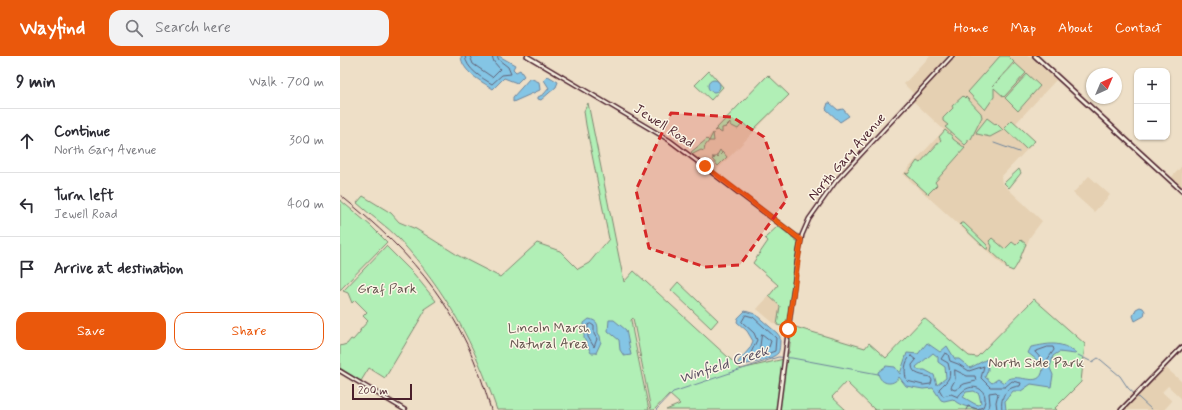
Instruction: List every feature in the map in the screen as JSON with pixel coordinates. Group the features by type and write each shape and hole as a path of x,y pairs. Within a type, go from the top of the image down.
{"main road":[{"path":"1035,56 1182,192"}],"street":[{"name":"Jewell Road","path":"527,56 669,140 801,240"},
{"name":"North Gary Avenue","path":"778,410 801,240 810,216 836,181 952,56"},
{"path":"1121,410 1182,347"},
{"path":"340,371 406,410"}],"highlighted area":[{"path":"671,113 732,117 764,137 787,199 740,265 705,267 649,248 636,190"}],"shaded area":[{"path":"930,56 949,56 914,94 904,84"},
{"path":"955,56 1030,56 1056,80 1016,123 1035,141 1001,177 1002,183 1042,221 1030,237 1019,262 1012,271 1006,268 903,174 944,130 912,100"},
{"path":"768,75 789,95 714,173 691,155"},
{"path":"1182,166 1182,190 1170,179"},
{"path":"1089,176 1110,195 1094,212 1073,193"},
{"path":"769,296 780,306 777,326 757,309"},
{"path":"1164,366 1182,382 1182,399 1168,386 1162,392 1172,401 1164,410 1123,410"}],"green space":[{"path":"1000,56 1008,56 1014,62 993,86 1015,63 1026,73 1004,97 994,88 994,97 985,110 968,92"},
{"path":"709,71 723,87 711,100 695,85"},
{"path":"1027,74 1040,86 1018,111 1005,98"},
{"path":"768,75 789,95 752,131 743,123 738,129 730,125 730,123 726,127 722,128 722,133 717,130 714,131"},
{"path":"963,96 965,98 966,97 981,113 982,117 971,139 968,140 965,145 945,127 948,125 943,121 943,118 953,108 952,106"},
{"path":"588,103 624,282 634,271 741,369 784,359 785,354 789,353 792,326 865,348 869,343 886,358 924,318 969,356 977,357 1034,299 1085,344 1081,382 1055,408 1057,410 875,410 846,382 832,397 846,410 666,410 680,404 669,394 654,410 651,410 633,318 631,320 633,333 649,410 497,410 469,340 445,299 416,259 399,239 357,203 363,196 391,213 399,222 416,229 459,256 500,277 537,243 560,251 578,269 589,263 609,239 586,125 584,111"},
{"path":"987,118 995,124 996,123 1003,130 990,137 977,134 976,132"},
{"path":"1012,120 1035,141 1026,149 1004,128"},
{"path":"945,130 952,136 953,139 965,148 935,182 937,185 928,194 905,173 908,174 917,161 920,163 941,140 939,137"},
{"path":"713,133 714,141 709,141"},
{"path":"707,139 709,141 705,146 704,151 701,150 693,154 691,152"},
{"path":"720,150 722,153 723,152 727,157 718,166 712,159 715,158 712,157 716,157"},
{"path":"1019,169 1021,173 1009,188 1004,183"},
{"path":"340,200 371,226 387,242 340,290"},
{"path":"964,223 987,245 988,249 986,249 960,224"},
{"path":"778,226 798,242 786,327 777,325 780,306 769,296 778,285 753,263 768,241 765,238"},
{"path":"992,238 1005,249 1012,242 1016,245 1021,240 1026,244 1013,271 1006,268 1006,265 991,251 992,246 989,241"},
{"name":"Graf Park","path":"386,246 414,274 436,301 424,309 425,311 385,378 369,368 361,381 340,368 340,346 347,344 351,339 353,340 368,321 363,316 367,312 355,300 352,303 348,293 343,291"},
{"path":"678,282 718,320 711,328 671,290"}],"water":[{"path":"461,56 499,56 515,65 513,69 516,72 520,70 524,76 517,83 504,78 493,89 468,71 462,62"},
{"path":"548,76 558,82 556,87 541,100 538,99 538,97 544,94 549,88 544,80"},
{"path":"530,78 539,82 540,90 513,102 513,97"},
{"path":"716,80 719,81 719,91 712,92 709,91 708,84 709,81"},
{"path":"828,103 838,110 843,109 849,116 840,122 826,109"},
{"path":"1140,307 1145,311 1144,316 1135,321 1133,316 1136,309"},
{"path":"745,311 755,314 777,333 780,337 780,345 778,353 771,358 740,365 738,362 750,348 753,341 747,331 737,322 738,318"},
{"path":"589,319 597,323 598,333 600,336 601,342 596,353 591,353 584,338 584,323"},
{"path":"609,320 614,320 626,330 631,355 624,356 620,350 619,340 608,331"},
{"path":"927,343 940,352 947,346 955,359 959,359 970,368 987,359 988,370 985,377 992,383 998,379 1004,383 1009,379 1014,378 1032,380 1041,376 1043,369 1037,360 1028,353 1031,347 1054,344 1064,346 1076,353 1059,352 1053,356 1050,368 1053,375 1051,387 1031,384 1021,391 1013,391 1005,401 1006,410 969,407 957,403 953,399 944,401 941,400 933,388 923,389 906,386 899,377 893,382 887,383 879,376 878,372 886,366 895,367 900,374 907,353 918,354","holes":["933,353 938,357 938,362 945,367 946,378 937,385 934,375 925,370 918,370 916,367","974,391 979,394 981,403 979,405 963,397 966,392"]}],"waterway":[{"path":"994,143 1019,152"},
{"path":"1078,355 1092,362 1098,358 1101,360 1120,376 1128,388 1152,410"},
{"name":"Winfield Creek","path":"656,410 673,392 778,357 792,358 878,374"}],"railway":[{"path":"340,195 392,241 434,289 452,316 467,344 480,376 491,410"}],"route":[{"path":"705,166 801,240 788,329"}],"park label":[{"name":"Lincoln Marsh Natural Area","path":"549,336"},
{"name":"North Side Park","path":"1036,363"}]}
